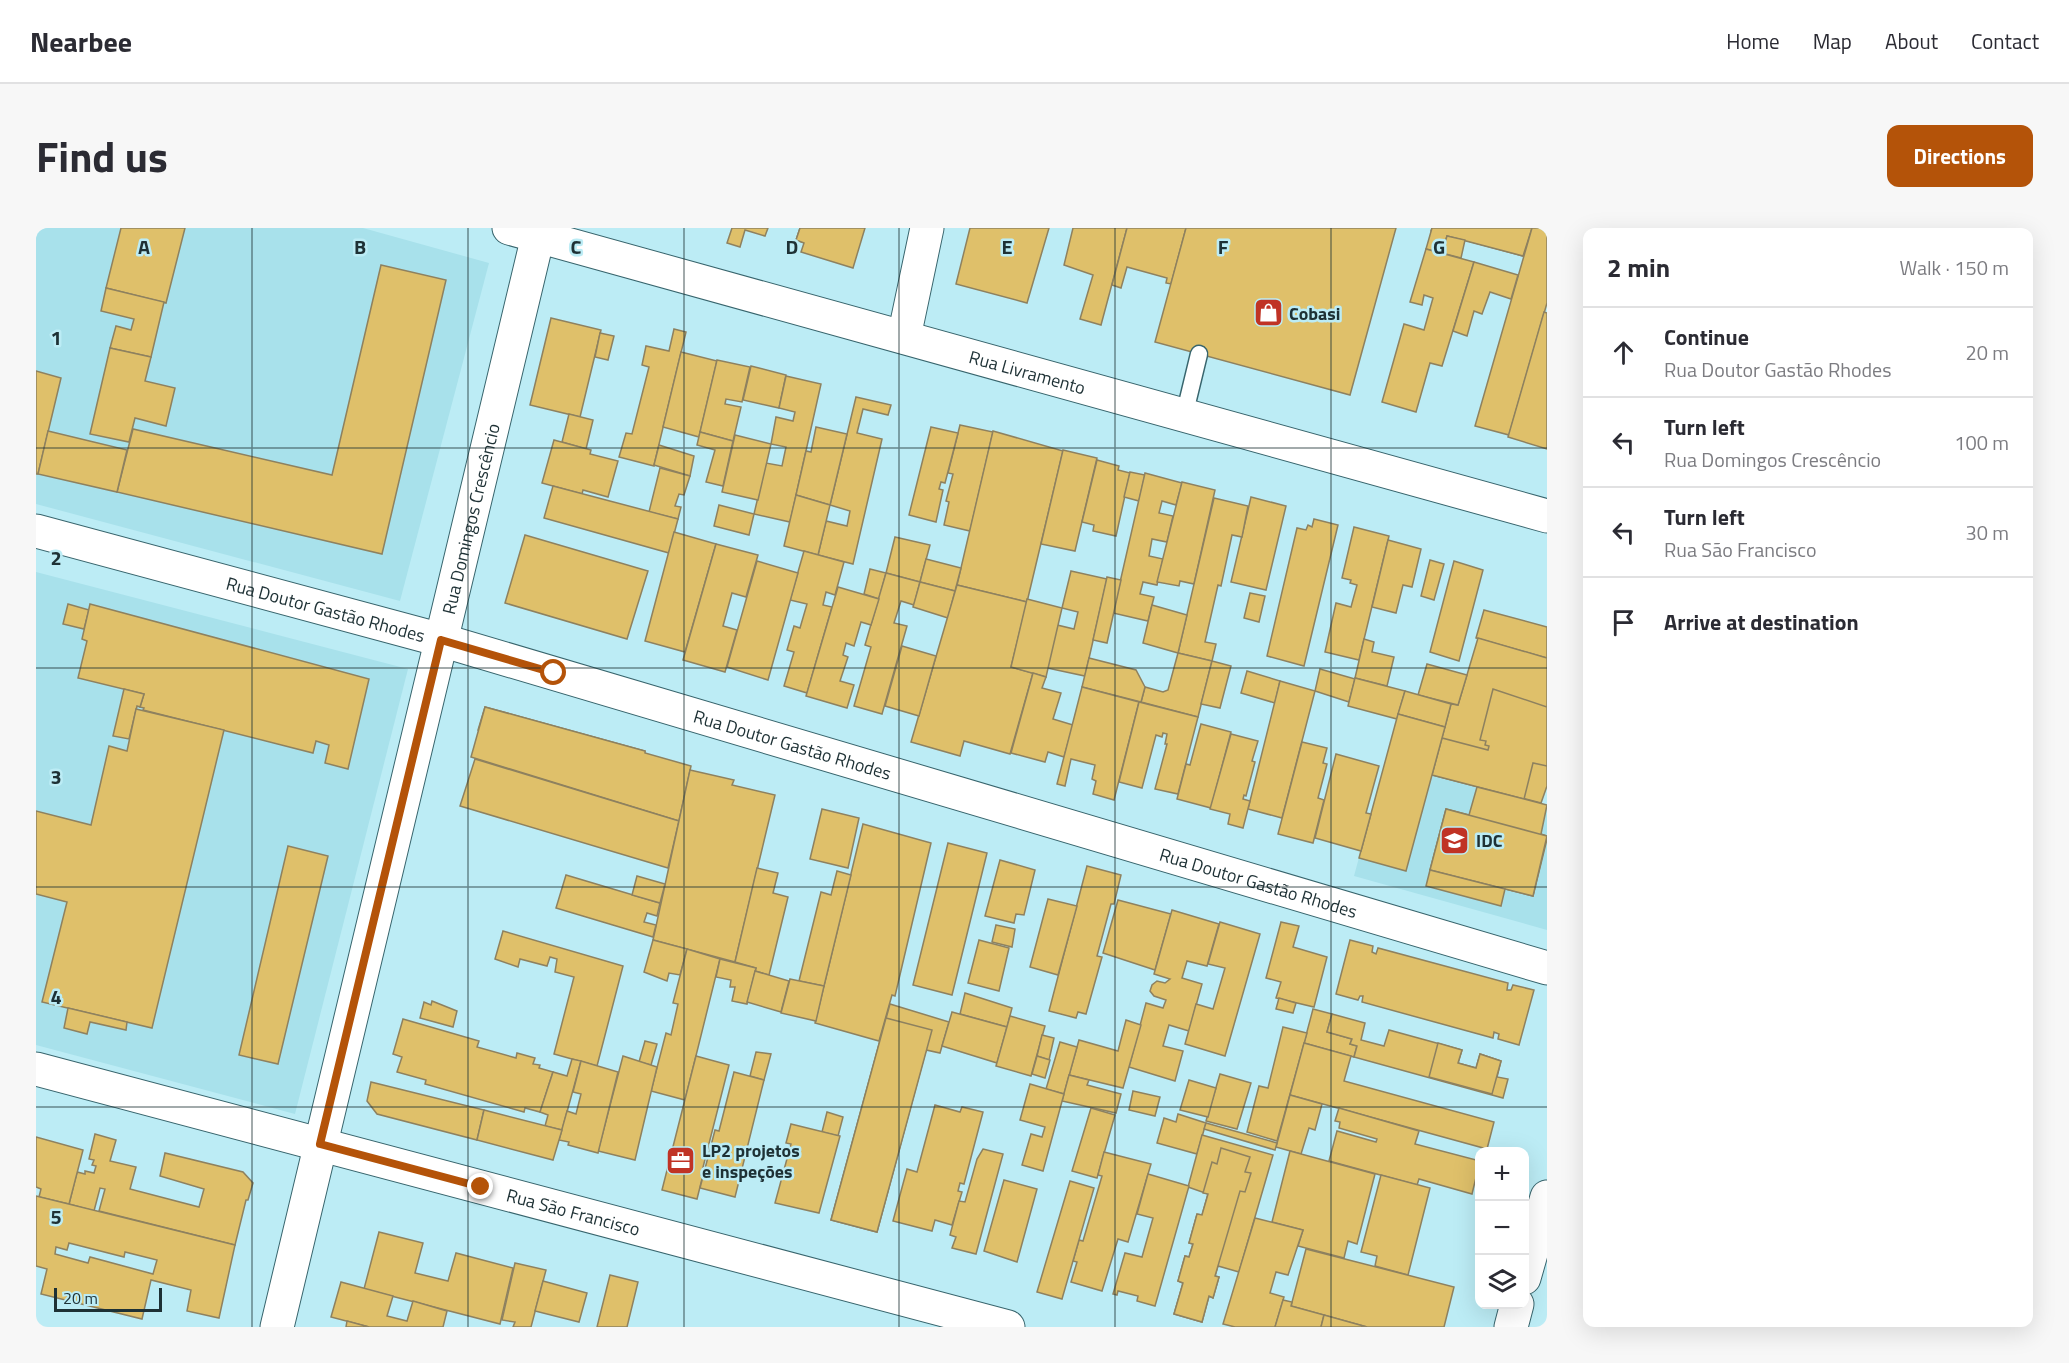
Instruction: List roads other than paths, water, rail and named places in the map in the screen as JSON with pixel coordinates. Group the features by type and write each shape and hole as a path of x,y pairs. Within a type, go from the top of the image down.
{"street":[{"path":"904,337 927,228"},
{"name":"Rua Livramento","path":"524,232 1547,516"},
{"name":"Rua Domingos Crescêncio","path":"277,1327 441,640 524,232"},
{"name":"Rua Doutor Gastão Rhodes","path":"36,531 441,640 1547,968"},
{"name":"Rua São Francisco","path":"36,1069 1008,1327"},
{"path":"1529,1260 1547,1197"},
{"path":"1511,1327 1516,1309"}],"lane":[{"path":"1184,416 1199,354"}],"place":[{"name":"Cobasi","path":"1268,313"},
{"name":"IDC","path":"1455,840"},
{"name":"LP2 projetos e inspeções","path":"681,1160"}]}
